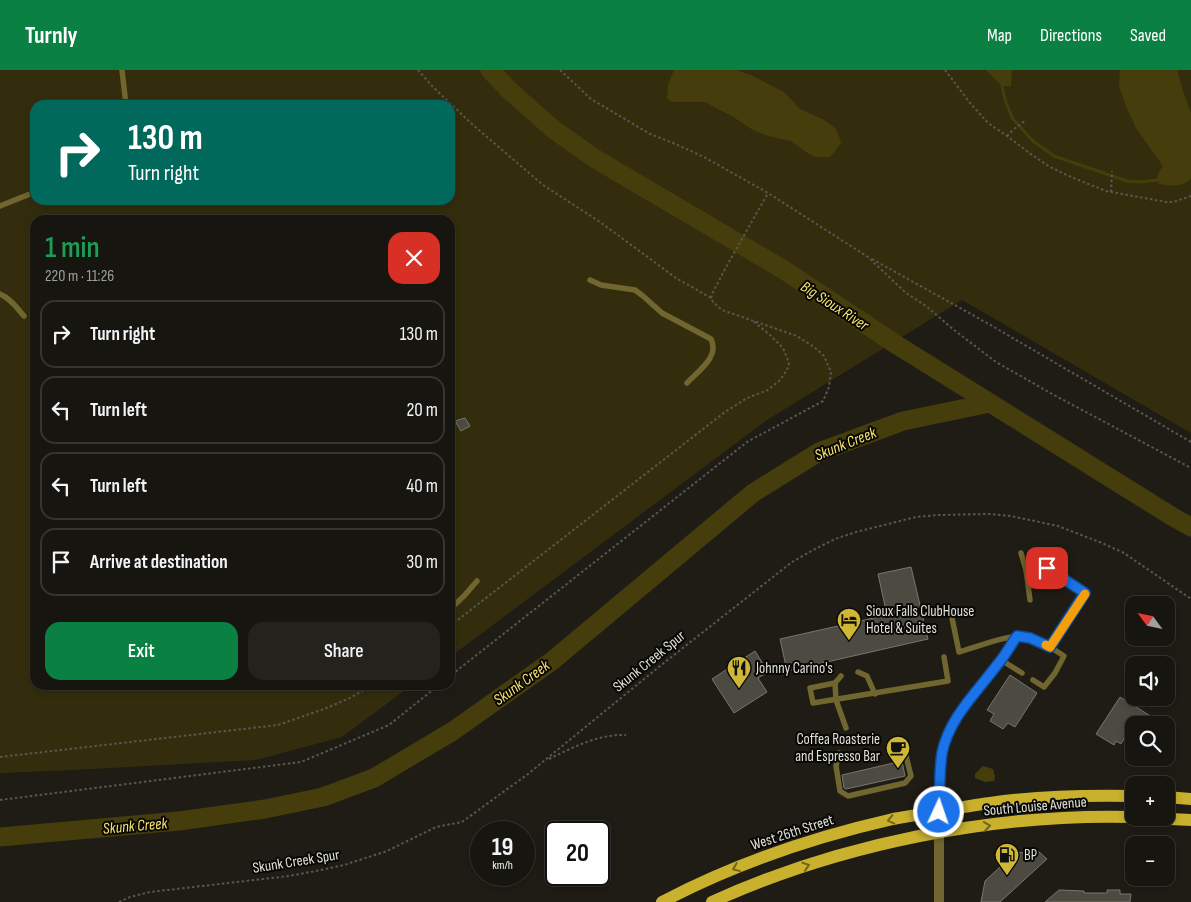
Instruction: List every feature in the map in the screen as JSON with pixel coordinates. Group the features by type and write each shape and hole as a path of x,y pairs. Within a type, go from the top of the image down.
{"main road":[{"name":"South Louise Avenue","path":"939,812 990,802 1078,796 1125,796"},
{"path":"1175,798 1191,799"},
{"name":"West 26th Street","path":"662,902 710,879 799,845 894,819 939,812"},
{"name":"South Louise Avenue","path":"938,832 1044,820 1125,817"},
{"path":"1175,819 1191,820"},
{"path":"712,902 759,882 851,852 938,832"}],"street":[{"path":"939,812 939,902"}],"lane":[{"path":"122,70 125,100"},
{"path":"0,206 30,194"},
{"path":"590,280 601,285 635,290 662,313 711,339 714,353 687,383"},
{"path":"0,294 9,299 24,316"},
{"path":"1020,553 1026,570 1030,600"},
{"path":"1026,570 1034,567 1047,568 1085,593 1050,647"},
{"path":"455,604 477,581"},
{"path":"952,618 959,652 1004,638 1017,636 1030,638 1064,656 1055,673 1044,687 1033,680"},
{"path":"939,812 942,754 949,732 967,704 1002,660 1017,636"},
{"path":"841,676 835,683 810,688 813,703 948,681 944,657"},
{"path":"1002,660 1022,673"},
{"path":"858,672 867,676 875,694"},
{"path":"835,683 836,700 846,728"},
{"path":"839,753 836,766 840,792 848,796 905,783 911,776 902,740"}],"path":[{"path":"418,70 447,100"},
{"path":"560,70 591,99 650,134 704,157 768,193 868,257 987,323 1191,442"},
{"path":"945,70 980,115 1050,167 1106,191 1166,202 1173,202 1191,196"},
{"path":"455,108 543,185 600,222 676,278 711,298 722,310 797,336 814,346 824,356 831,372 829,387 823,401 747,442 455,672"},
{"path":"1007,136 1025,121"},
{"path":"1111,192 1112,171"},
{"path":"711,298 725,269 768,193"},
{"path":"868,257 906,293 926,306 996,362 1191,468"},
{"path":"455,622 725,412 747,398 768,390 780,380 787,370 789,362 783,348 751,320"},
{"name":"Skunk Creek Spur","path":"119,902 150,892 305,873 337,867 366,859 436,827 462,822 544,761 792,562 835,539 856,532 924,516 989,514 1011,516 1051,525 1096,540 1124,553 1191,599"},
{"path":"0,757 278,725 324,710 364,690"},
{"path":"0,800 301,762 389,724 433,690"},
{"path":"544,761 594,739 616,734 626,735"}],"shaded area":[{"path":"0,70 1191,70 1191,433 962,300 767,420 455,653 455,215 30,215 30,690 405,690 342,737 256,760 0,773"},
{"path":"674,70 736,70 751,75 784,92 800,109 824,120 835,128 841,143 830,157 815,157 791,141 768,136 753,130 705,102 672,102 667,98 668,85"},
{"path":"986,70 1012,70 1011,86 1002,86"},
{"path":"1120,70 1177,70 1191,113 1191,178 1181,185 1159,184 1157,176 1163,166 1136,128 1126,106 1119,86"},
{"path":"983,766 993,769 994,781 985,782 975,778 975,774"}],"building":[{"path":"465,418 470,426 461,431 455,421"},
{"path":"911,567 928,639 787,671 780,639 887,615 878,574"},
{"path":"755,651 768,672 758,678 767,692 734,713 712,679"},
{"path":"1010,675 1037,693 1015,727 1008,723 1003,729 990,721 994,714 987,710"},
{"path":"1120,697 1125,700 1125,706 1134,706 1151,716 1125,716 1125,737 1121,744 1116,741 1114,745 1096,734"},
{"path":"902,761 905,776 844,788 842,775"},
{"path":"1038,851 1047,859 1000,902 981,902 985,881 1015,853"},
{"path":"1059,890 1107,893 1107,890 1120,890 1120,894 1131,894 1130,902 1045,902"}],"waterway":[{"name":"Big Sioux River","path":"490,70 509,90 553,129 594,158 784,270 897,345 1191,527"},
{"path":"1002,86 1006,103 1013,119 1033,141 1054,156 1127,181 1158,180"},
{"name":"Skunk Creek","path":"0,837 179,821 265,809 323,797 374,778 453,731 552,661 753,493 819,452 903,421 990,403"}],"slow traffic":[{"path":"1046,645 1050,647 1085,594"}],"place":[{"name":"Sioux Falls ClubHouse Hotel & Suites","path":"849,641"},
{"name":"Johnny Carino's","path":"739,689"},
{"name":"Coffea Roasterie and Espresso Bar","path":"898,769"},
{"name":"BP","path":"1007,876"}],"route":[{"path":"939,812 942,754 953,724 1017,636 1030,638 1050,647 1085,593 1047,568"}]}
